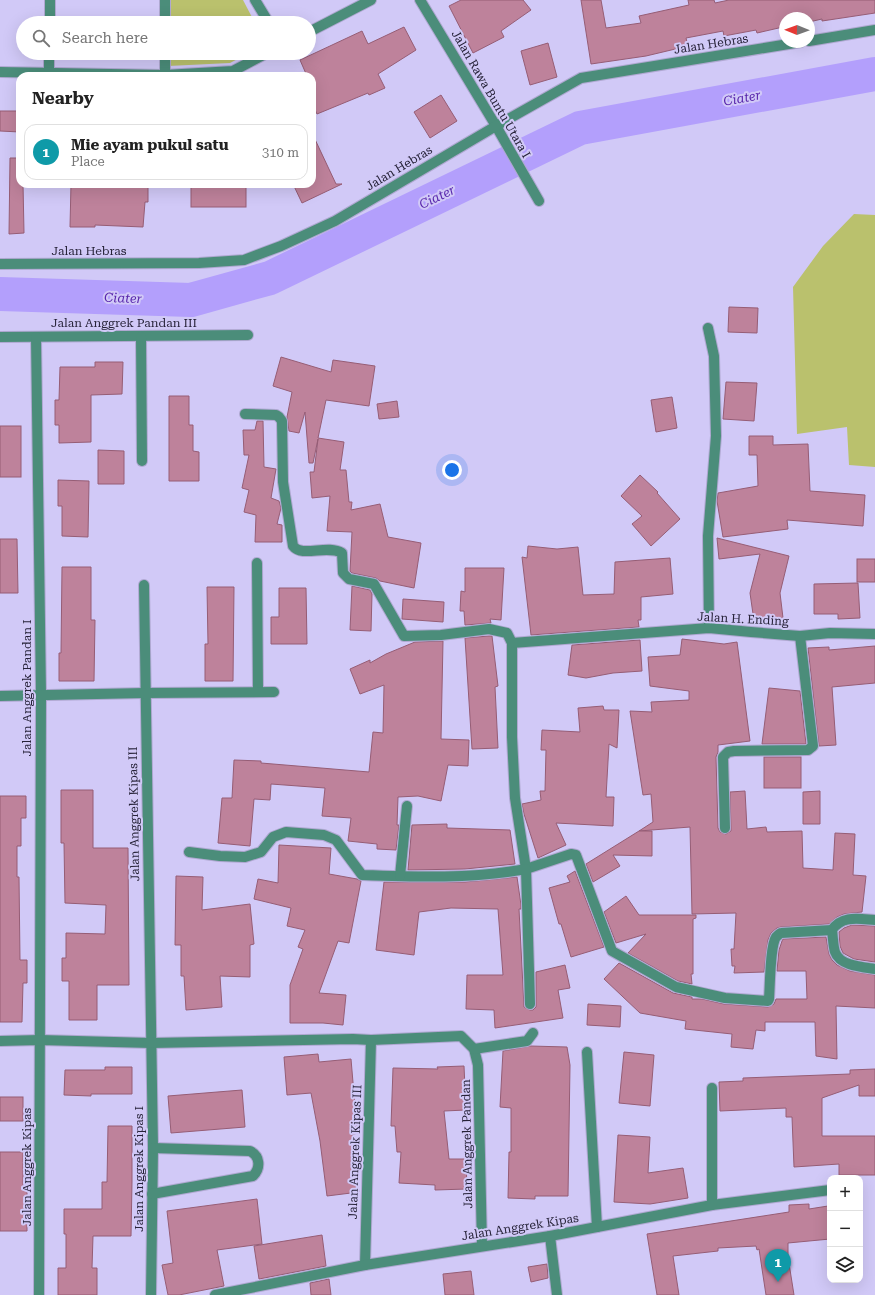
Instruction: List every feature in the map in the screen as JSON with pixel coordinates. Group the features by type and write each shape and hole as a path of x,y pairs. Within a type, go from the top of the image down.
{"street":[{"path":"50,0 50,16"},
{"path":"165,16 166,0"},
{"path":"255,0 265,16"},
{"path":"316,28 371,0"},
{"name":"Jalan Rawa Buntu Utara I","path":"424,1 539,201"},
{"path":"815,40 875,30"},
{"name":"Jalan Hebras","path":"0,264 199,263 244,260 281,246 335,221 496,126 581,78 779,46"},
{"path":"49,60 49,72"},
{"path":"165,60 165,72"},
{"path":"210,72 233,71 254,60"},
{"path":"0,72 16,72"},
{"path":"708,328 714,356 716,436 708,536 709,628"},
{"name":"Jalan Anggrek Pandan III","path":"0,337 248,335"},
{"name":"Jalan Anggrek Pandan I","path":"36,336 41,695 40,1040"},
{"path":"141,336 142,461"},
{"path":"245,414 276,415 280,417 282,421 283,482 293,546 296,550 301,552 330,549 337,550 342,553 343,573 349,579 374,584 404,636 441,635 489,630 507,634 512,643 512,737 515,798 526,869 530,1004"},
{"path":"257,563 258,691"},
{"name":"Jalan Anggrek Kipas III","path":"144,585 151,1043"},
{"name":"Jalan H. Ending","path":"512,643 709,628 800,636 830,633 875,634"},
{"path":"725,828 723,756 734,750 808,750 813,746 800,636"},
{"path":"0,696 258,691 274,692"},
{"path":"400,876 407,806"},
{"path":"189,852 220,856 245,857 261,852 273,837 286,832 324,835 336,840 362,875 428,877 503,874 526,869 571,854 576,855 612,951 676,987 725,998 768,1001 774,943 777,936 781,933 832,930"},
{"path":"875,920 847,920 837,923 832,930 835,953 841,961 857,966 875,969"},
{"path":"0,1041 40,1040 151,1043 353,1039 371,1040 461,1036 474,1049 527,1041 533,1033"},
{"name":"Jalan Anggrek Kipas","path":"39,1295 40,1040"},
{"name":"Jalan Anggrek Kipas III","path":"365,1265 371,1040"},
{"name":"Jalan Anggrek Kipas I","path":"151,1043 153,1148 151,1295"},
{"name":"Jalan Anggrek Pandan","path":"474,1049 478,1065 482,1246"},
{"path":"587,1052 597,1227"},
{"path":"712,1088 712,1205"},
{"path":"152,1194 253,1176 258,1170 257,1157 250,1151 153,1148"},
{"name":"Jalan Anggrek Kipas","path":"216,1295 365,1265 550,1236 712,1205 827,1190"},
{"path":"550,1236 557,1295"}],"green space":[{"path":"169,0 243,0 251,16 169,16"},
{"path":"168,60 236,60 230,63 168,66"},
{"path":"854,214 875,215 875,467 849,465 847,427 797,434 793,287 823,246"}],"building":[{"path":"461,0 523,0 531,10 501,31 504,37 473,53 449,6"},
{"path":"581,0 601,0 606,28 641,23 639,16 689,5 688,0 714,0 715,3 729,0 875,0 875,13 822,21 822,19 815,21 815,12 779,12 779,28 757,33 756,30 724,36 723,31 686,38 688,46 646,56 591,64"},
{"path":"404,27 416,50 378,74 385,88 369,95 368,93 317,114 316,72 305,72 300,60 316,60 316,53 362,31 368,44"},
{"path":"548,43 557,77 530,85 521,51"},
{"path":"441,95 457,121 430,138 414,112"},
{"path":"0,111 16,111 16,132 0,131"},
{"path":"316,142 336,184 342,184 302,203 295,188 316,188"},
{"path":"10,158 16,158 16,188 23,188 24,233 9,234"},
{"path":"71,188 148,188 148,202 145,202 143,227 95,225 95,227 70,227"},
{"path":"191,188 246,188 246,207 191,207"},
{"path":"729,307 758,308 757,333 728,332"},
{"path":"281,357 331,372 333,360 375,366 369,406 326,400 318,438 344,442 340,470 346,470 349,502 352,502 351,510 380,504 388,537 421,543 414,588 380,581 376,578 352,573 350,571 352,532 327,531 330,496 312,498 310,472 314,472 318,439 313,463 309,463 305,412 299,433 289,431 287,417 292,392 273,386"},
{"path":"95,362 123,362 122,394 91,395 91,442 59,443 59,425 55,425 55,400 59,400 60,367 95,367"},
{"path":"726,382 757,383 754,421 723,419"},
{"path":"169,396 189,396 189,425 193,425 193,451 199,452 199,481 169,481"},
{"path":"672,397 677,428 656,432 651,400"},
{"path":"397,401 399,417 379,419 377,404"},
{"path":"257,421 263,421 264,467 276,469 271,498 279,501 281,508 277,524 282,525 282,542 255,542 256,515 244,512 249,490 242,488 249,455 244,455 243,430 255,430"},
{"path":"0,426 21,426 21,477 0,477"},
{"path":"749,436 773,436 773,445 808,444 810,491 865,495 863,526 787,520 788,529 723,537 717,501 718,493 758,486 757,455 749,455"},
{"path":"98,450 124,451 124,484 98,484"},
{"path":"640,475 658,492 657,493 680,519 651,546 632,524 642,516 621,496"},
{"path":"58,480 89,481 88,537 62,536 62,506 58,506"},
{"path":"717,538 789,556 780,593 783,618 754,621 750,593 760,554 719,559"},
{"path":"0,539 17,539 18,593 0,593"},
{"path":"528,546 557,549 578,547 583,595 614,594 615,562 670,558 673,594 641,597 641,620 638,620 639,627 531,635 522,557 527,558"},
{"path":"857,559 875,559 875,582 857,582"},
{"path":"62,567 91,567 91,620 95,620 94,681 59,681 59,653 61,653"},
{"path":"465,568 504,568 501,620 490,619 491,623 465,625 464,611 460,611 461,591 465,592"},
{"path":"858,583 860,618 838,619 838,614 814,614 814,584"},
{"path":"352,586 370,590 372,594 371,631 350,630"},
{"path":"207,587 234,587 233,681 205,681 205,644 208,644"},
{"path":"279,588 306,588 307,644 271,644 271,617 279,617"},
{"path":"403,599 444,602 443,622 402,619"},
{"path":"492,636 498,686 495,687 498,748 472,749 465,638"},
{"path":"682,639 724,644 737,642 750,741 718,745 716,757 718,828 720,832 726,834 731,831 730,792 745,791 747,829 766,827 767,832 802,831 803,868 833,870 835,833 855,834 853,875 866,876 862,912 844,914 837,917 829,924 781,927 777,928 771,933 768,940 764,972 734,973 735,966 732,966 731,949 734,949 736,913 692,914 690,827 639,831 653,822 651,794 643,795 630,711 652,712 651,702 689,700 689,691 650,686 648,657 680,655"},
{"path":"640,640 642,671 613,673 586,678 568,675 572,645"},
{"path":"443,641 441,739 469,740 468,766 448,765 441,801 418,796 398,797 397,825 399,825 396,850 377,849 377,844 348,841 351,818 322,816 325,788 271,784 270,800 254,799 250,846 218,843 222,798 232,798 234,760 261,761 261,763 369,772 373,732 383,733 384,685 360,694 350,669 370,660 370,663 386,654 415,642"},
{"path":"875,646 875,683 832,687 836,745 819,746 808,648 829,647 829,650"},
{"path":"769,688 800,691 806,744 762,744"},
{"path":"603,706 604,710 619,710 617,748 609,744 606,797 614,797 613,826 556,823 566,845 538,858 522,804 541,800 540,791 545,791 546,750 541,750 542,730 580,732 578,708"},
{"path":"764,757 801,757 801,788 764,788"},
{"path":"61,790 93,790 93,848 128,848 129,985 97,985 97,1020 69,1020 69,981 62,981 62,958 66,958 66,933 105,934 106,905 65,903 64,843 61,843"},
{"path":"820,791 820,824 803,824 803,792"},
{"path":"0,796 26,796 26,818 21,818 21,846 17,846 20,960 27,960 27,983 23,983 22,1022 0,1022"},
{"path":"447,824 447,828 510,830 515,864 465,869 408,870 412,825"},
{"path":"639,831 652,831 652,856 613,855 620,866 593,882 586,864"},
{"path":"279,845 331,848 329,874 361,881 349,943 338,941 319,993 346,995 343,1025 323,1023 290,1023 290,985 303,949 298,947 305,930 287,926 291,908 254,899 258,879 278,883"},
{"path":"575,871 604,947 571,957 561,924 559,924 549,888 570,882 567,876"},
{"path":"176,876 203,877 202,910 250,904 254,944 250,945 250,977 220,976 222,1007 186,1010 184,976 181,976 181,945 175,945"},
{"path":"517,877 521,905 521,909 519,909 524,1007 533,1010 536,1007 536,972 565,965 570,988 558,990 563,1018 495,1028 494,1010 466,1009 467,975 503,975 498,909 451,908 419,912 414,955 376,950 384,882 465,882"},
{"path":"626,896 639,915 696,915 696,918 693,919 692,984 678,981 628,953 646,934 616,943 604,912"},
{"path":"852,925 875,926 875,962 854,959 843,953 840,946 839,932"},
{"path":"826,937 829,954 837,965 850,971 875,975 875,1008 836,1006 837,1059 816,1056 815,1022 765,1022 765,1031 756,1030 753,1049 731,1047 732,1034 685,1029 686,1021 640,1013 604,979 619,963 673,993 692,997 692,999 702,999 724,1004 768,1007 774,1004 776,999 807,999 806,971 777,971 779,950 783,939"},
{"path":"588,1004 621,1006 620,1027 587,1025"},
{"path":"530,1046 567,1047 570,1065 568,1196 535,1196 535,1199 508,1198 509,1152 511,1152 511,1108 500,1107 503,1051"},
{"path":"624,1052 654,1055 650,1106 619,1103"},
{"path":"318,1054 319,1062 351,1059 355,1106 360,1133 352,1134 359,1192 327,1196 320,1141 311,1093 287,1095 284,1057"},
{"path":"464,1066 466,1110 444,1111 449,1159 466,1159 467,1189 435,1190 435,1185 399,1183 401,1152 397,1152 395,1126 391,1126 393,1068 438,1069 437,1067"},
{"path":"105,1067 132,1067 132,1094 91,1094 91,1096 64,1095 65,1070 105,1070"},
{"path":"875,1069 875,1096 859,1096 859,1085 822,1098 822,1136 875,1136 875,1175 839,1175 839,1164 794,1167 792,1117 786,1117 786,1108 720,1111 719,1082 743,1081 743,1078 850,1074 850,1070"},
{"path":"242,1090 245,1127 171,1133 168,1096"},
{"path":"0,1097 23,1097 23,1121 0,1121"},
{"path":"108,1126 132,1126 131,1236 93,1236 92,1268 97,1268 97,1295 58,1295 58,1268 66,1268 64,1209 102,1209 102,1182 107,1182"},
{"path":"618,1135 650,1137 648,1173 683,1168 688,1198 650,1204 614,1202"},
{"path":"0,1152 23,1152 23,1186 27,1186 27,1231 0,1231"},
{"path":"257,1199 262,1244 217,1250 224,1286 179,1295 168,1295 162,1265 173,1263 167,1211"},
{"path":"809,1204 809,1209 827,1206 827,1239 788,1243 788,1257 794,1295 766,1295 759,1249 757,1250 756,1246 718,1248 718,1251 673,1256 679,1295 657,1295 647,1234 789,1212 789,1205"},
{"path":"322,1235 326,1266 259,1279 254,1246"},
{"path":"547,1264 548,1278 531,1282 528,1267"},
{"path":"471,1271 474,1295 445,1295 443,1274"},
{"path":"329,1279 331,1295 311,1295 310,1283"}],"waterway":[{"name":"Ciater","path":"0,294 191,300 270,278 580,128 875,74"}],"place":[{"name":"Mie ayam pukul satu","path":"778,1282"}]}
